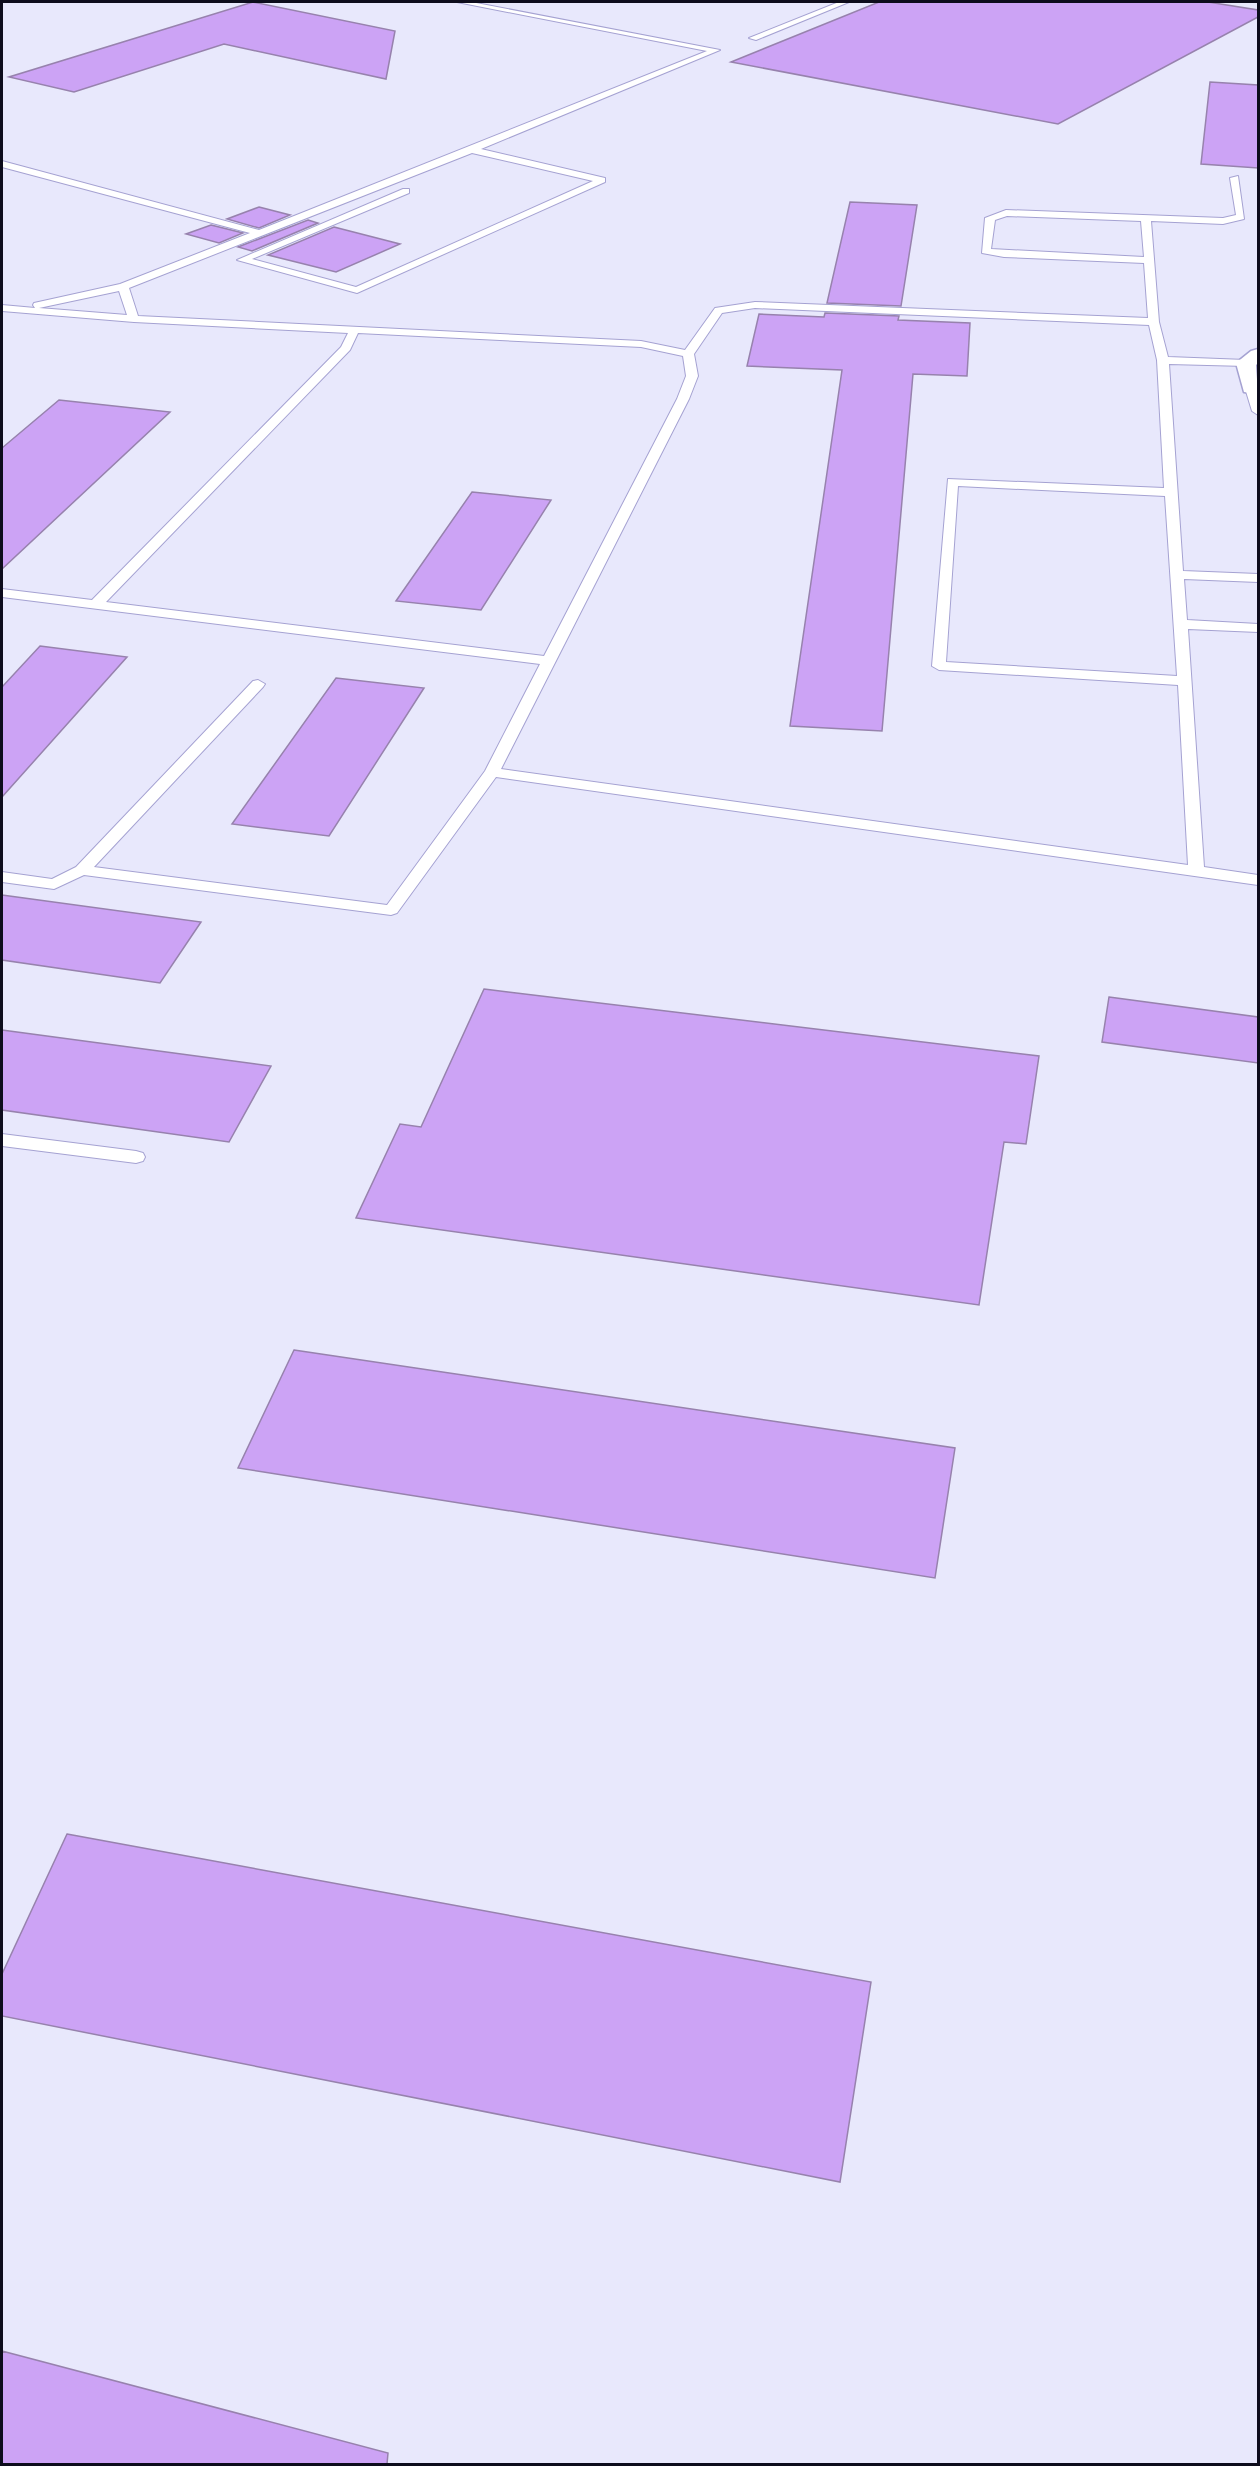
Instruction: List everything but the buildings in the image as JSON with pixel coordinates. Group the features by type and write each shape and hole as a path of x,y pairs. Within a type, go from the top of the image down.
{"street":[{"path":"1252,359 1255,388"}],"lane":[{"path":"20,309 123,287 471,150 716,50 461,2"},
{"path":"753,38 845,2"},
{"path":"406,191 242,260 357,290 602,180 471,150"},
{"path":"2,164 260,232"},
{"path":"1150,260 1004,254 986,251 990,218 1006,213 1223,221 1241,217 1235,178"},
{"path":"1146,219 1154,322 1163,360 1169,492 1190,739 1196,871"},
{"path":"123,287 134,319"},
{"path":"82,870 391,910 492,772 683,399 692,376 688,354 719,310 755,305 1154,322"},
{"path":"2,308 134,319 354,332 641,344 688,354"},
{"path":"96,604 346,348 354,332"},
{"path":"1163,360 1252,359"},
{"path":"1255,388 1258,411"},
{"path":"1169,492 952,482 939,666 1185,681"},
{"path":"1176,575 1258,578"},
{"path":"2,593 549,661"},
{"path":"1180,624 1258,628"},
{"path":"2,877 54,884 82,870 258,684"},
{"path":"492,772 1258,880"},
{"path":"2,1140 136,1157"}]}
